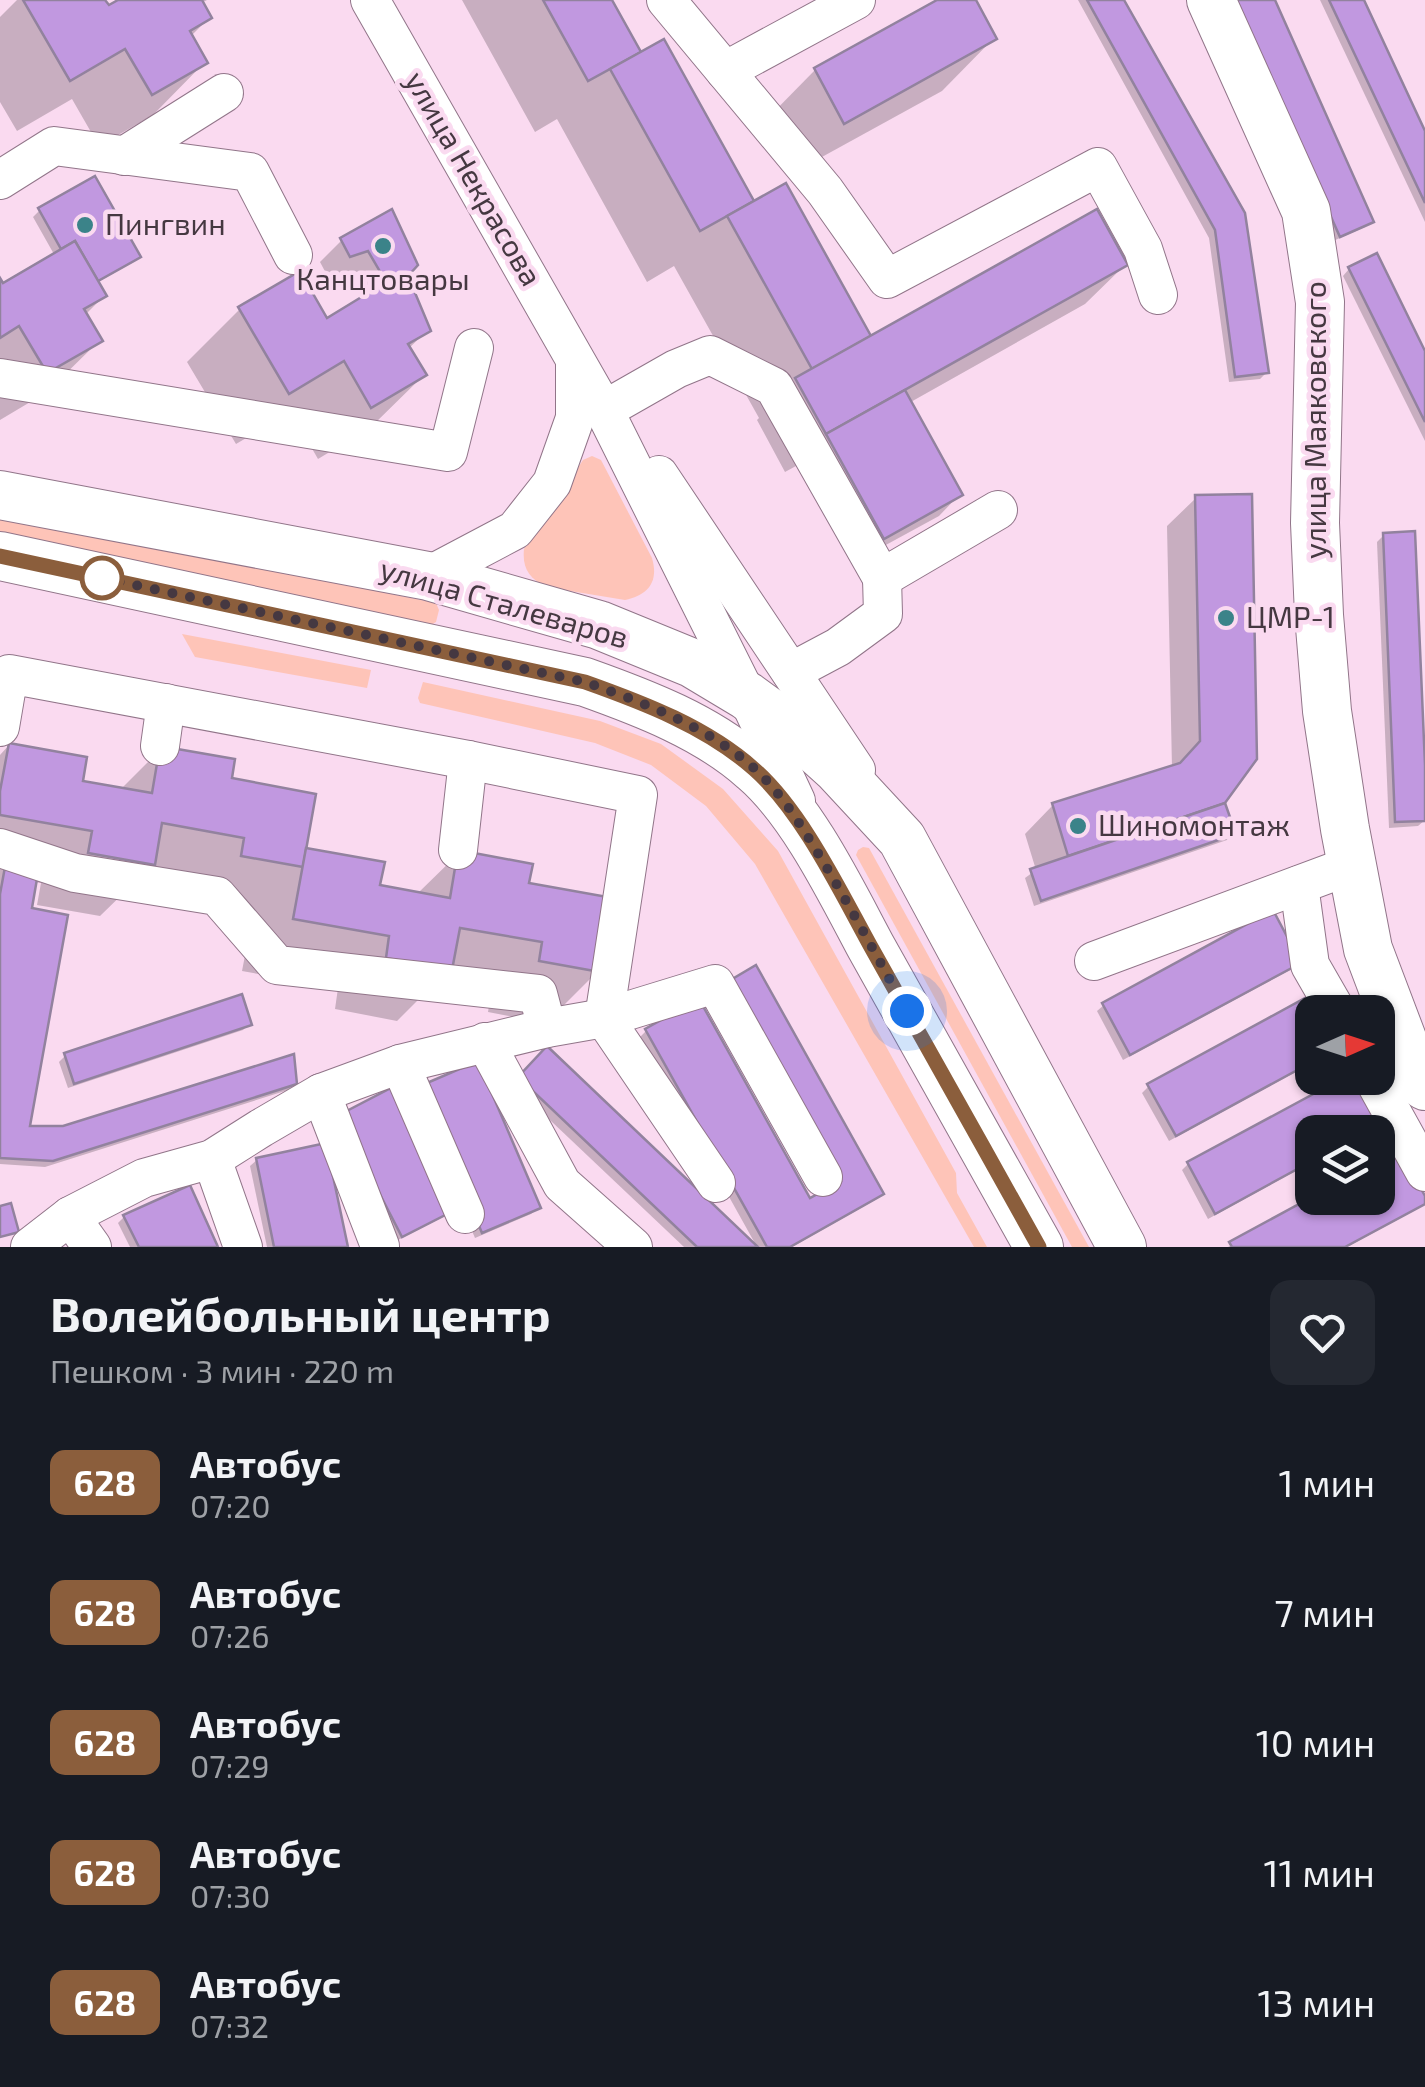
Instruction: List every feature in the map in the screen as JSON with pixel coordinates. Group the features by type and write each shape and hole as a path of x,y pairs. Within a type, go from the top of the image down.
{"main road":[{"name":"улица Маяковского","path":"1211,0 1306,211 1320,302 1315,523 1327,712 1368,950 1410,1060 1425,1086"},
{"name":"улица Сталеваров","path":"0,495 428,576 599,626 692,663 747,696 796,731 838,769 902,839 1122,1247"},
{"name":"улица Сталеваров","path":"0,556 585,682 632,699 713,739 754,768 786,802 832,876 1039,1247"}],"street":[{"name":"улица Некрасова","path":"370,0 575,358 608,408"},
{"path":"666,0 825,191 887,280 1098,167 1143,249 1158,295"},
{"path":"725,71 856,0"},
{"path":"124,156 224,93"},
{"path":"0,180 54,146 250,172 293,254"},
{"path":"0,378 448,452 474,348"},
{"path":"608,408 710,354 774,386 882,578 883,614 838,647 791,672"},
{"path":"428,576 514,530 552,483 575,418 575,358"},
{"path":"608,408 902,839"},
{"path":"608,408 832,876"},
{"path":"882,578 998,510"},
{"path":"0,726 9,674 638,796 604,1018 716,1184"},
{"path":"160,746 166,703"},
{"path":"458,850 468,760"},
{"path":"0,848 76,873 218,896 276,966 538,994 547,1028"},
{"path":"1094,961 1352,865"},
{"path":"1298,885 1310,965 1327,995"},
{"path":"30,1247 70,1216 144,1178 212,1159 321,1093 400,1064 604,1018 714,984 823,1177"},
{"path":"485,1042 562,1184 632,1247"},
{"path":"400,1064 465,1214"},
{"path":"321,1093 380,1246"},
{"path":"1382,1095 1425,1172"},
{"path":"212,1159 244,1247"},
{"path":"70,1216 92,1247"}],"shaded area":[{"path":"592,456 601,460 652,558 654,574 650,586 625,600 546,587 531,576 524,562 524,549 583,460"},
{"path":"0,515 436,603 439,610 431,625 0,539"},
{"path":"182,634 371,670 367,688 195,657"},
{"path":"423,682 600,721 661,744 723,789 778,851 956,1173 957,1193 987,1247 974,1247 755,864 706,806 651,765 595,743 420,703"},
{"path":"863,847 869,848 1089,1247 1072,1247 856,855"}],"building":[{"path":"23,0 105,0 109,5 118,0 202,0 212,18 190,31 208,63 152,95 125,49 70,81"},
{"path":"543,0 612,0 641,52 588,81"},
{"path":"937,0 976,0 997,39 844,124 814,68"},
{"path":"1087,0 1124,0 1245,213 1269,373 1235,377 1215,230"},
{"path":"1234,0 1275,0 1374,222 1340,237"},
{"path":"1329,0 1364,0 1425,131 1425,203"},
{"path":"664,39 754,201 700,231 610,69"},
{"name":"Пингвин","path":"95,176 141,257 98,281 75,241 61,249 38,208"},
{"path":"786,183 871,336 812,369 727,216"},
{"path":"392,209 418,265 408,276 386,282 368,251 350,257 340,238"},
{"path":"1097,209 1128,265 826,434 795,378"},
{"path":"75,241 107,296 84,309 103,341 47,373 19,326 0,338 0,278 3,283"},
{"path":"1377,253 1425,351 1425,422 1348,267"},
{"path":"300,271 327,318 386,282 408,276 431,331 408,344 427,375 371,408 344,361 289,394 238,307"},
{"path":"905,390 963,495 884,539 826,434"},
{"name":"ЦМР-1","path":"1252,494 1257,759 1225,803 1068,856 1052,803 1180,763 1200,741 1195,495"},
{"path":"1415,531 1425,821 1395,822 1383,533"},
{"path":"9,743 87,757 83,781 152,793 160,746 235,759 232,778 316,794 303,867 241,856 244,838 162,823 155,865 88,853 92,831 0,815"},
{"path":"1225,803 1236,834 1041,901 1030,869"},
{"path":"306,848 385,862 380,885 450,898 458,850 533,864 529,883 613,898 600,972 539,961 542,942 460,928 452,970 386,958 389,936 293,919"},
{"path":"5,867 38,873 32,908 68,915 30,1126 63,1126 294,1054 297,1084 53,1161 0,1158 0,894"},
{"path":"1273,910 1301,963 1130,1055 1102,1003"},
{"path":"756,965 884,1194 790,1247 767,1247 645,1029 699,999 810,1198 841,1181 729,981"},
{"path":"242,994 252,1025 74,1084 64,1053"},
{"path":"1295,1004 1295,1071 1176,1136 1147,1084"},
{"path":"547,1046 758,1247 697,1247 518,1077"},
{"path":"478,1061 541,1208 482,1233 420,1086"},
{"path":"391,1088 455,1210 402,1237 339,1115"},
{"path":"1311,1095 1371,1095 1382,1115 1295,1115 1295,1170 1215,1214 1187,1162"},
{"path":"326,1143 348,1247 274,1247 256,1158"},
{"path":"1400,1150 1425,1196 1425,1204 1345,1247 1232,1247 1229,1242 1295,1206 1295,1215 1395,1215 1395,1153"},
{"path":"190,1185 218,1247 139,1247 123,1215"},
{"path":"11,1203 19,1232 0,1237 0,1206"}],"bus line":[{"name":"628","path":"0,556 585,682 632,699 713,739 754,768 786,802 832,876 1039,1247"}],"place":[{"name":"Пингвин","path":"85,225"},
{"name":"Канцтовары","path":"383,246"},
{"name":"ЦМР-1","path":"1226,618"},
{"name":"Шиномонтаж","path":"1078,826"}],"route":[{"path":"102,578 585,682 632,699 713,739 754,768 786,802 907,1011"}]}
